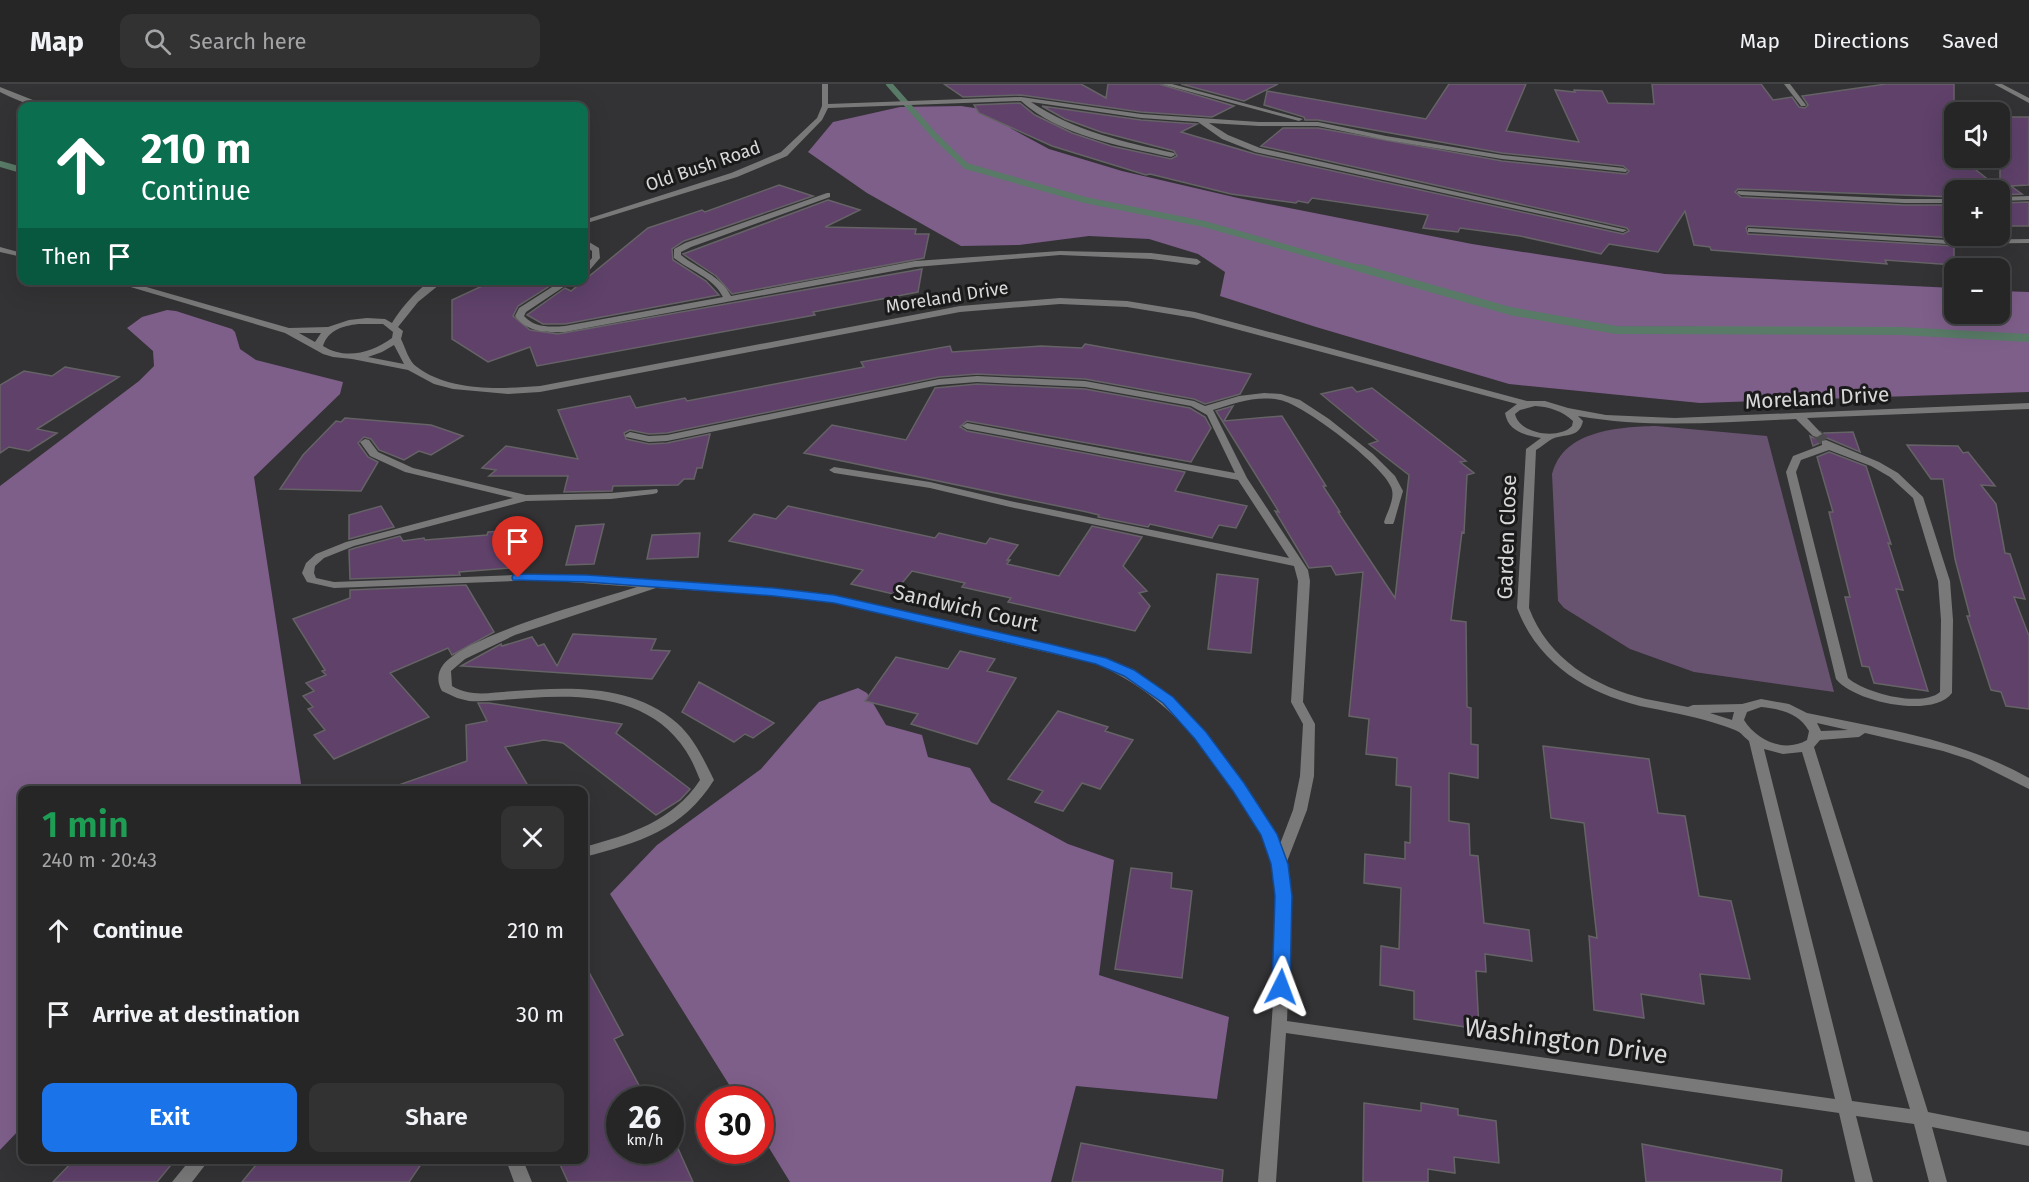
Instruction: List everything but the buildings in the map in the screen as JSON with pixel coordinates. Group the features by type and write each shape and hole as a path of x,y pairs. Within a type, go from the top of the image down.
{"street":[{"path":"825,84 825,106 1021,99 1141,116 1318,124"},
{"path":"1164,84 1318,124 1466,151 1623,170"},
{"path":"1787,84 1803,105"},
{"path":"1997,84 2029,101"},
{"path":"0,88 18,98 32,102"},
{"path":"1021,99 1041,112 1087,132 1171,155"},
{"name":"Old Bush Road","path":"588,221 734,175 784,154 813,129 825,106"},
{"path":"1200,120 1225,137 1258,150 1623,230"},
{"path":"1741,193 1894,201 1944,201"},
{"path":"728,299 718,282 686,263 677,256 677,251 827,195"},
{"path":"2010,199 2029,198"},
{"path":"1751,230 1948,242 2029,241"},
{"path":"588,244 596,250 596,258 588,267"},
{"path":"0,249 18,254"},
{"path":"562,285 522,310 519,316 524,323 548,330 565,329 915,264 1017,255 1086,253 1151,256 1197,262"},
{"path":"127,285 288,331 330,330 405,308"},
{"path":"140,289 144,285"},
{"path":"394,327 405,308 432,285"},
{"name":"Moreland Drive","path":"288,331 329,354 411,368 437,382 456,387 508,391 540,389 960,309 1060,301 1126,304 1195,315 1487,394 1527,404 1546,404 1606,418 1676,421 2029,406"},
{"path":"351,356 373,352 396,339 398,334 394,327 385,322 363,321"},
{"path":"318,347 322,335 330,330"},
{"path":"396,339 411,368"},
{"path":"630,435 649,439 667,438 874,396 912,386 977,380 1085,384 1194,404 1206,409 1242,478 1302,570 1304,581 1297,702 1309,724 1307,776 1300,810 1280,864"},
{"name":"Moreland Drive","path":"1487,394 1510,413 1511,421 1521,429"},
{"path":"1206,409 1238,399 1265,395 1283,398 1304,406 1363,451 1392,478 1398,495 1389,522"},
{"path":"1510,413 1516,407 1527,404"},
{"path":"1564,410 1576,418 1577,428"},
{"path":"1800,417 1817,434"},
{"name":"Moreland Drive","path":"1551,436 1568,434 1577,428 1606,418"},
{"path":"967,426 1242,478"},
{"path":"1521,429 1551,436"},
{"path":"1521,429 1531,450 1551,436"},
{"path":"365,442 374,454 409,470 526,498 611,496 652,491"},
{"path":"1828,445 1860,457 1894,475 1908,486 1921,504 1944,581 1947,620 1946,693 1941,699 1932,702 1903,701 1866,693 1848,686 1842,680 1791,472 1797,458 1828,445"},
{"name":"Garden Close","path":"1531,450 1523,608 1531,631 1553,656 1597,687 1637,701 1680,709 1742,728"},
{"path":"834,470 930,485 1010,504 1296,562"},
{"name":"Sandwich Court","path":"526,498 436,519 350,544 320,556 310,565 308,573 311,580 334,585 541,577 774,592 834,599 1101,661 1129,673 1168,700 1200,735 1259,816 1269,834 1280,864 1284,928 1267,1182"},
{"path":"588,851 644,834 685,808 699,794 707,780 700,763 687,744 657,713 632,701 605,694 569,691 494,697 456,696 446,688 444,677 448,666 461,654 563,615 658,584"},
{"name":"Garden Close","path":"1680,709 1744,708 1761,703 1794,710 1803,716"},
{"path":"1744,708 1738,720 1742,728 1755,740 1782,750 1811,742 1872,732"},
{"path":"1803,716 1958,750 1998,766 2029,784"},
{"path":"1803,716 1813,726 1811,742 1938,1182"},
{"path":"1755,740 1864,1182"},
{"name":"Washington Drive","path":"1279,1026 1921,1118 2029,1139"},
{"path":"181,1182 197,1164"},
{"path":"516,1164 523,1182"}],"shaded area":[{"path":"961,106 988,110 1012,129 1049,149 1122,171 1238,198 1472,244 1665,274 1944,288 1944,324 2010,324 2010,291 2029,292 2029,392 1700,403 1509,384 1220,296 1225,272 1198,254 1149,239 1089,236 1019,245 961,246 867,193 808,152 833,122 900,107"},
{"path":"167,310 176,311 232,329 240,349 256,360 343,382 340,394 254,477 301,786 18,786 18,1131 0,1150 0,486 139,381 154,366 153,351 127,328 142,317"},
{"path":"1656,426 1767,436 1834,692 1694,672 1630,649 1564,608 1558,601 1552,474 1558,459 1568,448 1594,434 1610,430"},
{"path":"858,688 867,693 886,725 922,735 928,757 970,768 991,802 1068,844 1114,860 1099,975 1229,1017 1217,1099 1076,1086 1051,1182 790,1182 774,1156 774,1086 730,1086 610,894 657,845 761,769 819,702"}],"waterway":[{"path":"889,84 934,135 966,166 1085,200 1204,224 1365,270"},
{"path":"0,164 18,169"},
{"path":"1360,268 1510,311 1616,330 1900,331 2029,338"}],"tunnel":[{"path":"1817,434 1826,443"}],"route":[{"path":"518,578 587,579 727,588 834,599 1050,648 1101,661 1129,673 1168,700 1200,735 1239,787 1269,834 1280,864 1283,896 1281,987"}]}
